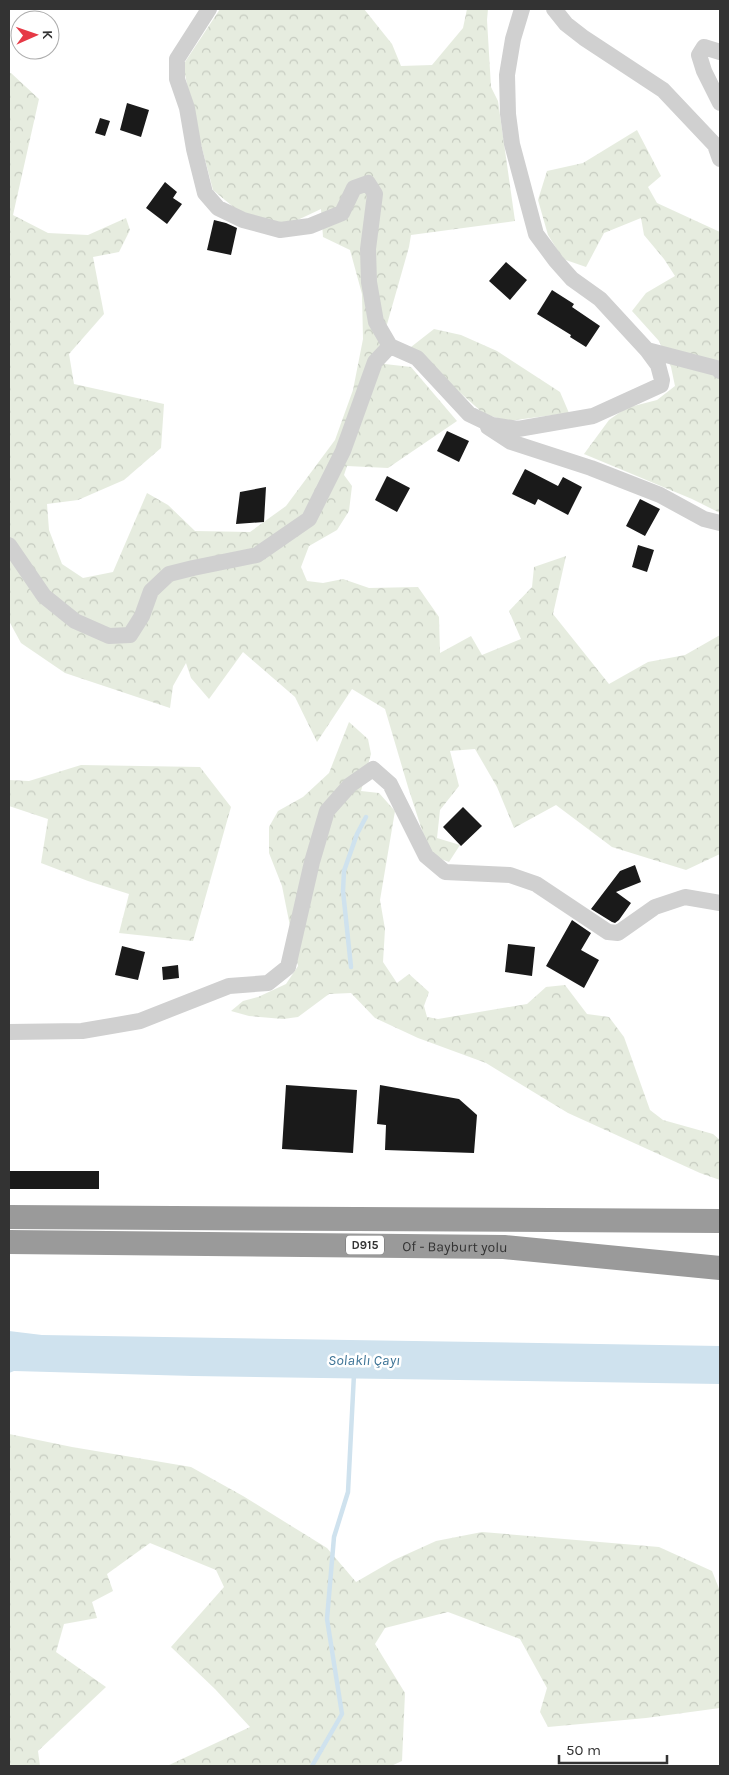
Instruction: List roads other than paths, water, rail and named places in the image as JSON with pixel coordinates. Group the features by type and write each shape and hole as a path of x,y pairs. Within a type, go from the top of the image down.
{"highway":[{"name":"Of - Bayburt yolu","path":"9,1217 720,1222"},
{"name":"Of - Bayburt yolu","path":"9,1242 504,1247 720,1268"}],"street":[{"path":"209,9 177,60 177,78 187,108 194,149 206,193 218,208 243,220 280,230 310,226 342,213 354,188 368,183 375,194 368,249 369,282 376,322 390,346 417,358 469,414 511,442 591,468 660,495 704,519 720,523"},
{"path":"469,414 492,425 518,429 593,416 661,385 662,380 658,365 647,350 600,299 572,279 536,234 512,144 508,114 507,75 513,39 522,9"},
{"path":"554,9 566,24 584,38 663,90 715,145 720,159"},
{"path":"720,52 704,47 699,55 704,71 720,103"},
{"path":"9,545 44,596 75,622 108,636 130,635 142,616 151,592 169,574 256,555 309,519 343,451 374,362 390,346"},
{"path":"647,350 716,368 720,371"},
{"path":"9,1032 82,1031 140,1021 229,986 268,983 288,967 312,862 326,811 350,784 372,769 390,784 426,856 445,872 510,875 536,884 608,932 618,933 655,908 685,897 720,902"}],"water":[{"name":"Solaklı Çayı","path":"9,1331 42,1335 720,1346 720,1384 193,1376 14,1371 9,1373"}],"waterway":[{"path":"351,967 343,891 344,871 357,834 366,817"},
{"name":"Solaklı Çayı","path":"312,1766 342,1714 327,1619 334,1537 348,1492 354,1374"}]}
